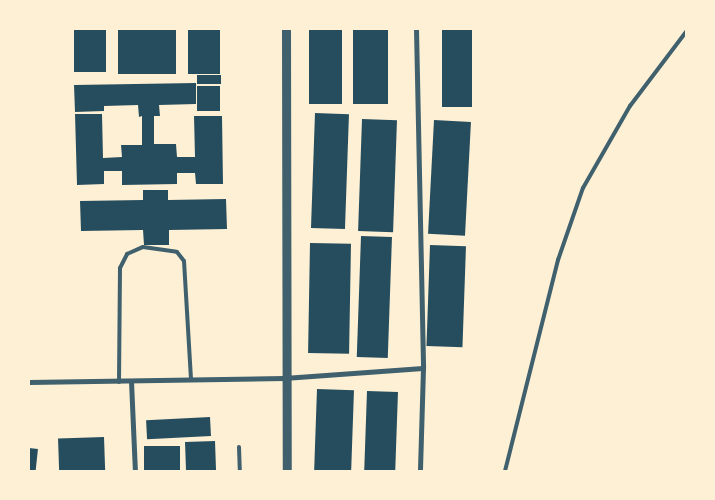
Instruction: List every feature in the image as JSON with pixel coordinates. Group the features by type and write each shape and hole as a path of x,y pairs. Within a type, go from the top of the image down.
{"street":[{"path":"286,29 284,378 287,471"},
{"path":"416,29 423,368 420,471"},
{"path":"29,382 284,378 423,368"},
{"path":"131,381 136,471"}],"lane":[{"path":"504,471 558,260 583,188 630,106 686,32"},
{"path":"120,382 120,268 127,254 143,247 177,252 184,261 191,380"},
{"path":"239,447 240,471"}],"building":[{"path":"74,29 106,29 106,72 74,72"},
{"path":"118,29 176,29 176,74 118,74"},
{"path":"188,29 220,29 220,74 188,74"},
{"path":"309,29 342,29 342,104 309,104"},
{"path":"353,29 388,29 388,104 353,104"},
{"path":"442,29 472,29 472,107 442,107"},
{"path":"197,75 221,75 221,84 197,84"},
{"path":"196,83 196,104 159,105 160,116 154,116 154,144 176,144 177,157 195,157 194,116 222,116 223,184 196,184 195,173 177,173 177,184 122,185 122,171 104,171 104,184 77,185 75,114 102,114 103,158 122,157 121,145 142,145 142,116 139,117 138,105 104,106 104,111 75,112 74,85"},
{"path":"197,86 220,86 220,111 197,111"},
{"path":"315,113 349,114 345,229 311,228"},
{"path":"362,119 397,120 393,232 358,231"},
{"path":"434,120 471,122 465,236 428,234"},
{"path":"143,190 168,190 168,200 226,199 227,229 169,230 169,245 144,245 143,230 81,231 80,201 143,200"},
{"path":"361,236 392,237 388,358 357,357"},
{"path":"310,243 351,244 349,354 308,353"},
{"path":"430,245 466,246 462,347 426,346"},
{"path":"317,389 354,390 351,471 314,471"},
{"path":"367,391 398,392 395,471 364,471"},
{"path":"210,417 211,436 147,439 146,420"},
{"path":"104,437 105,471 59,471 58,439"},
{"path":"215,441 216,471 186,471 185,442"},
{"path":"144,446 180,446 180,471 144,471"},
{"path":"29,448 38,449 36,471 29,471"}]}
